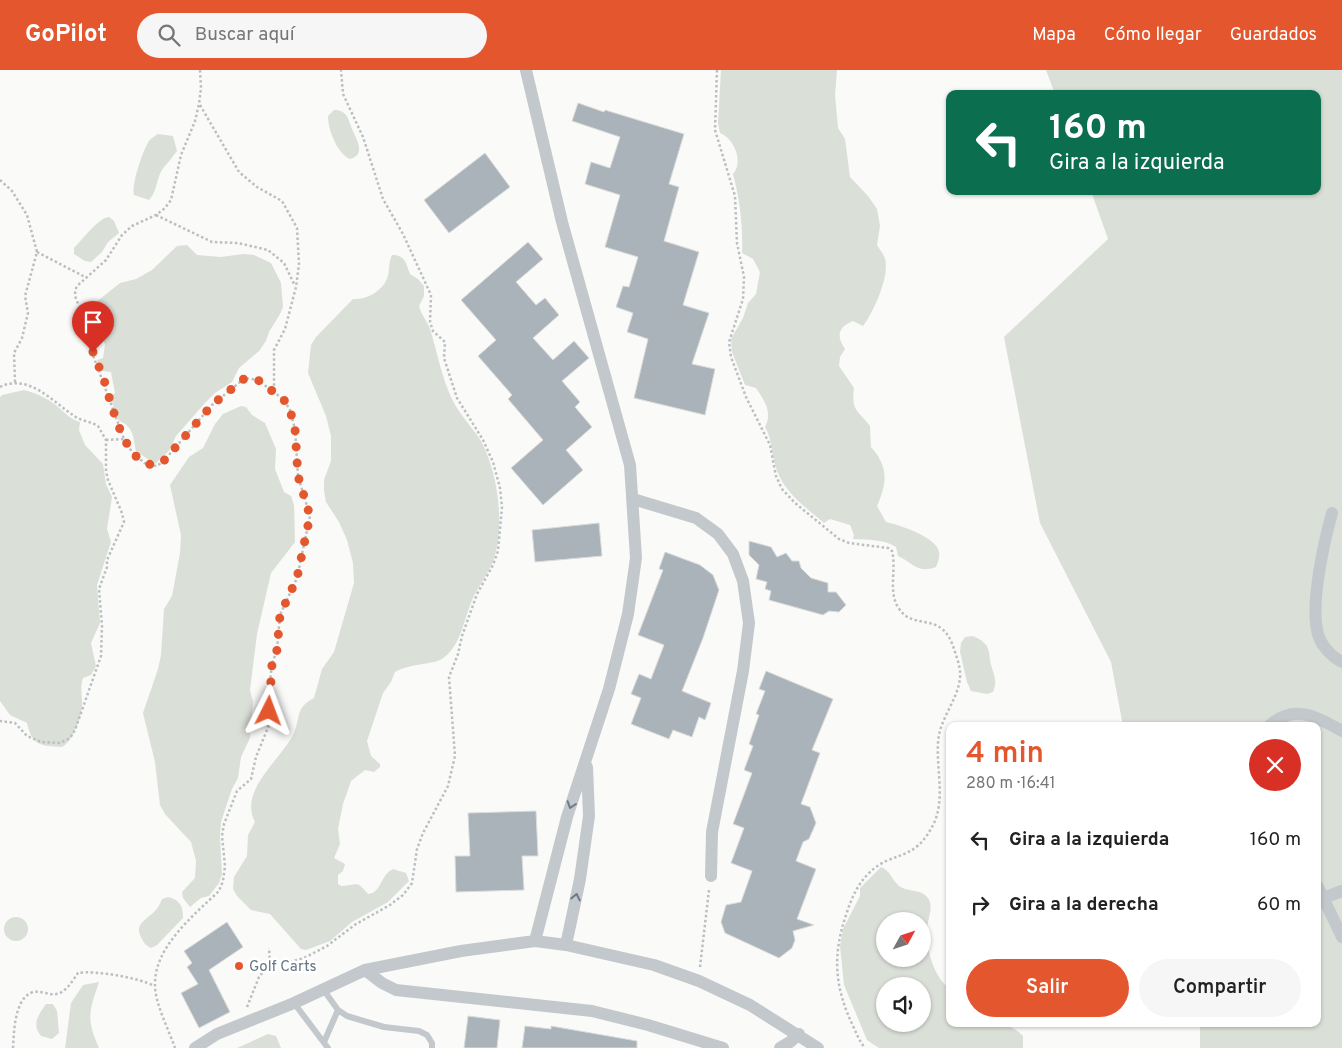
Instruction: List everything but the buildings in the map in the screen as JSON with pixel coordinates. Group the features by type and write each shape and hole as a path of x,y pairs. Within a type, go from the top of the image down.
{"street":[{"path":"526,70 562,222 630,466 636,558 628,614 609,689 567,817 535,942"},
{"path":"633,499 696,518 718,534 733,554 743,581 749,624 743,671 712,832 711,876"},
{"path":"1332,513 1321,562 1316,610 1317,631 1328,652 1342,662"},
{"path":"1274,722 1293,713 1313,716 1342,731"},
{"path":"566,945 580,879 588,816 587,758"},
{"path":"1321,893 1342,892"},
{"path":"1321,895 1342,937"},
{"path":"195,1048 217,1034 365,970 461,951 535,942 566,945 654,965 699,981 750,1005 799,1034 818,1048"},
{"path":"365,970 382,983 396,990 592,1011 648,1025 723,1048"},
{"path":"780,1048 799,1034"}],"lane":[{"path":"323,989 338,1010 359,1021 419,1031 427,1035 432,1048"},
{"path":"294,1002 326,1045"},
{"path":"326,1045 338,1010"}],"path":[{"path":"175,1048 155,988 156,970 169,942 219,891 223,880 225,866 222,836 224,824 237,791 251,779 256,757 269,725 268,698 272,664 277,650 280,615 297,578 310,516 298,476 295,429 290,410 284,400 258,380 245,378 212,405 162,463 156,466 144,463 139,459 124,439 87,339 90,321 75,299 74,291 77,286 106,260 122,235 132,226 156,215 171,200 181,155 195,121 199,104 201,88 200,70"},
{"path":"270,962 287,963 304,958 327,946 356,924 390,905 403,895 412,883 417,849 423,833 448,786 455,756 449,677 471,611 498,551 502,507 500,488 492,462 483,440 457,398 444,358 444,342 433,331 430,322 430,295 403,234 382,199 363,137 343,94 341,70"},
{"path":"717,70 715,130 735,196 737,243 744,277 743,299 729,342 731,356 746,397 770,445 776,476 782,489 795,503 840,539 849,543 888,548 892,551 893,590 900,611 908,617 934,624 944,629 951,637 959,662 960,677 957,691 943,721 939,737 938,812 934,824 920,846 876,868 860,884 853,895 840,932 837,945 838,982 841,998 843,1006 865,1048"},
{"path":"199,104 239,172 257,187 282,201 297,228 299,264 296,287 284,329 274,350 274,393"},
{"path":"0,180 12,191 27,215 37,252 25,296 28,313 22,338 14,353 15,383"},
{"path":"156,215 212,242 238,244 268,250 284,263 296,287"},
{"path":"37,252 87,278"},
{"path":"0,387 15,383 27,384 55,400 77,418 98,426 106,440 106,471 124,522 108,560 99,589 102,626 101,656 75,730 70,738 60,743 41,742 27,736 15,722 0,721"},
{"path":"106,440 124,439"},
{"path":"699,981 711,876"},
{"path":"241,1023 259,977 270,962 269,948"},
{"path":"13,1048 14,1027 18,1009 27,995 35,992 49,995 59,993 66,988 78,973 87,971 138,981 153,985 155,988"}],"shaded area":[{"path":"721,70 837,70 835,95 838,128 845,139 850,177 868,196 877,209 880,226 877,245 884,257 886,266 880,294 863,326 853,321 844,326 840,332 840,340 845,349 840,357 839,366 854,388 853,396 856,410 870,426 871,447 881,461 885,475 883,490 877,506 886,522 917,532 932,541 939,552 939,560 936,567 925,569 916,567 898,556 896,547 891,544 876,540 853,539 854,535 850,525 830,519 824,523 794,497 782,482 778,473 765,427 768,411 756,388 745,385 732,352 731,339 743,318 748,303 756,294 760,272 753,259 742,253 738,194 733,174 738,163 736,151 729,140 720,133 718,123"},
{"path":"1046,70 1342,70 1342,1048 1200,1048 1200,1027 1321,1027 1321,722 1122,722 1111,662 1040,523 1004,337 1108,239 1092,195 1321,195 1321,90 1054,90"},
{"path":"334,110 342,111 346,116 358,142 358,154 350,159 337,146 330,128 328,116"},
{"path":"158,134 173,136 177,151 161,171 154,192 149,200 134,195 134,184 147,145"},
{"path":"109,217 114,221 119,233 108,242 102,252 91,262 85,261 74,254 74,248 90,230 100,221"},
{"path":"187,245 197,255 221,257 243,254 254,255 271,263 281,283 283,307 259,351 239,368 232,382 215,393 205,403 176,436 169,451 155,464 136,451 130,429 119,421 110,397 115,393 111,372 102,371 97,360 103,358 105,344 88,313 95,303 120,283 136,279 152,270 177,246"},
{"path":"392,255 400,256 406,263 410,274 424,286 424,296 419,306 430,329 449,393 481,441 492,468 498,499 499,531 492,564 476,591 462,630 449,653 437,661 408,667 395,672 383,693 367,741 371,756 380,764 380,767 374,772 365,770 351,781 343,804 338,829 340,844 334,858 345,864 343,871 338,875 338,884 341,886 357,884 368,894 373,893 386,875 393,869 406,873 409,881 388,902 352,922 330,941 306,950 301,949 270,914 251,910 237,896 233,889 234,877 247,856 248,835 255,822 251,810 252,798 264,775 294,733 301,709 314,698 322,669 334,652 354,583 353,563 347,540 339,522 326,502 324,491 324,480 331,461 331,436 326,416 308,373 311,345 316,337 353,299 368,297 381,288 387,279"},
{"path":"24,390 45,398 70,417 80,422 79,430 85,445 103,464 106,484 112,497 107,529 111,542 97,585 100,623 91,643 96,666 91,675 83,678 81,687 82,707 79,720 70,740 62,747 38,743 31,736 27,723 10,715 0,701 0,397"},
{"path":"241,406 246,407 252,415 265,423 276,449 275,469 284,492 291,496 294,505 295,542 271,573 257,634 250,690 253,702 250,738 241,757 238,778 232,789 221,822 222,874 219,883 209,896 201,898 190,907 183,898 182,892 195,878 196,861 191,842 165,814 160,805 155,762 143,713 158,669 161,655 164,609 172,596 180,553 181,535 170,485 189,457 203,448 215,424 223,414"},
{"path":"973,636 984,642 988,649 995,677 993,692 987,694 971,691 967,682 960,652 961,643 965,637"},
{"path":"881,867 887,870 899,886 924,894 929,900 930,912 876,912 876,968 931,968 931,958 935,970 946,986 946,1027 1010,1027 1023,1036 1023,1048 879,1048 867,1040 844,985 840,946 843,929 860,896 860,888"},
{"path":"168,897 180,904 183,918 157,945 151,948 145,944 139,933 140,925 159,906 162,899"},
{"path":"16,917 24,921 28,929 24,937 16,941 8,937 4,929 8,921"},
{"path":"99,982 90,1015 92,1029 99,1048 65,1048 71,1003 83,985"},
{"path":"46,1004 53,1004 57,1011 59,1033 52,1039 41,1036 36,1023"},
{"path":"268,1034 276,1036 281,1048 237,1048"}],"place":[{"name":"Golf Carts","path":"239,966"}],"route":[{"path":"93,352 124,439 139,459 150,465 156,466 162,463 212,405 245,378 258,380 284,400 290,410 295,429 298,476 310,516 297,578 280,615 277,650 272,664 268,698 269,711"}]}
